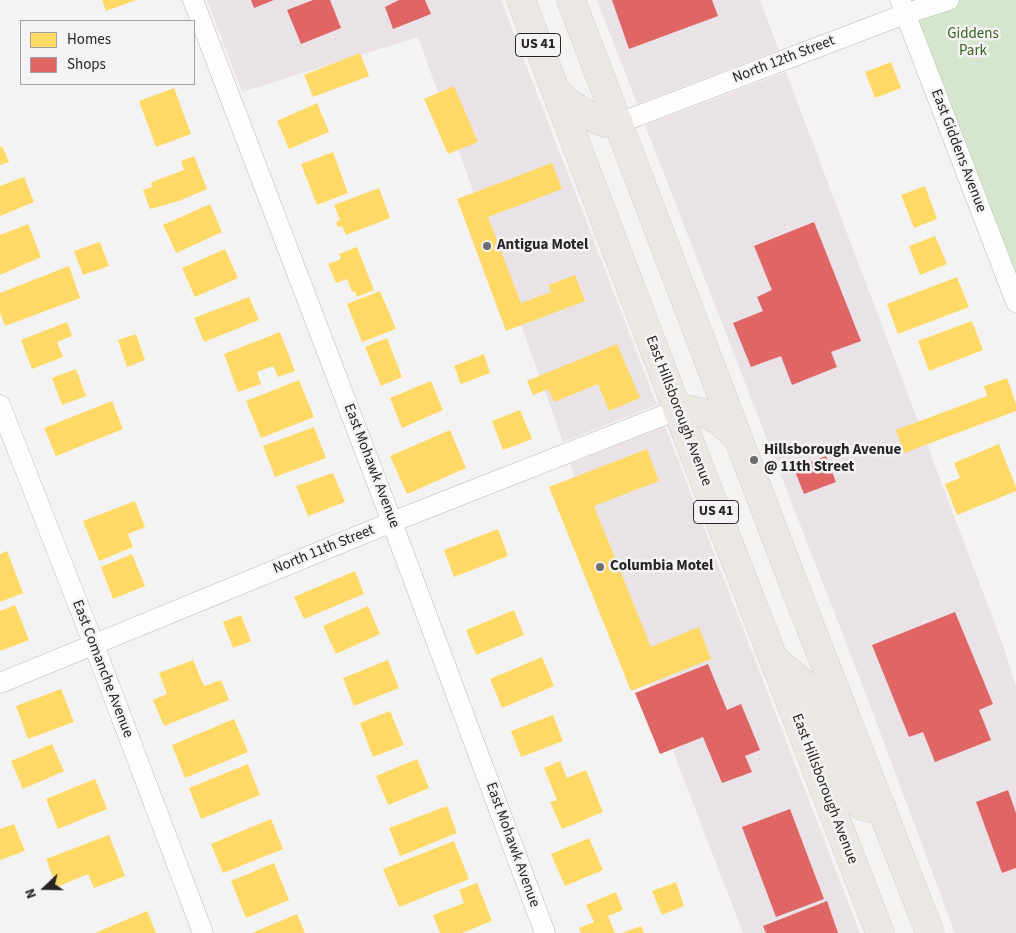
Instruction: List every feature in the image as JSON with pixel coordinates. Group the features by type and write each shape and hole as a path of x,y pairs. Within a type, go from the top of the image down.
{"main road":[{"name":"East Hillsborough Avenue","path":"521,0 677,410 880,933"},
{"name":"US 41","path":"571,0 930,933"},
{"path":"556,90 595,119 606,123 619,123"},
{"path":"677,410 688,409 708,414 738,438"},
{"path":"774,660 804,684 844,787 853,800 864,807 882,808"}],"street":[{"name":"East Mohawk Avenue","path":"193,0 392,522 545,933"},
{"name":"North 12th Street","path":"619,123 902,7 950,0"},
{"name":"East Giddens Avenue","path":"902,7 1016,302"},
{"name":"East Comanche Avenue","path":"0,405 94,644 203,933"},
{"name":"North 11th Street","path":"0,683 392,522 677,410"}],"shaded area":[{"path":"207,0 501,0 657,405 563,442 418,37 242,92"},
{"path":"597,0 760,0 779,50 637,104"},
{"path":"786,72 1004,648 1016,687 1016,933 955,933 862,684 645,125"},
{"path":"665,426 860,933 743,933 679,767 570,464"}],"green space":[{"name":"Giddens Park","path":"909,0 1016,0 1016,278"}],"building: Homes":[{"path":"102,0 136,0 106,11"},
{"path":"360,53 369,76 313,97 304,75"},
{"path":"891,62 901,88 875,98 865,72"},
{"path":"454,86 478,142 448,154 424,99"},
{"path":"174,88 191,134 156,147 139,101"},
{"path":"317,103 329,132 289,149 277,121"},
{"path":"2,146 9,162 0,165 0,147"},
{"path":"333,152 348,193 317,205 301,164"},
{"path":"194,156 207,189 179,201 150,209 143,190 152,187 151,183 157,180 184,170 181,161"},
{"name":"Antigua Motel","path":"552,163 562,189 488,217 521,303 551,292 549,285 575,275 585,301 506,331 457,199"},
{"path":"24,177 34,202 0,216 0,186"},
{"path":"925,186 937,219 914,228 901,195"},
{"path":"379,188 390,218 346,235 342,226 338,227 336,222 340,220 334,205"},
{"path":"210,204 222,232 176,253 163,225"},
{"path":"28,224 41,257 0,275 0,235"},
{"path":"935,236 947,264 920,275 909,246"},
{"path":"100,242 109,266 83,275 74,251"},
{"path":"357,247 374,290 357,297 355,291 352,292 347,279 336,283 328,264 339,260 341,258 339,254"},
{"path":"225,249 238,278 195,297 182,268"},
{"path":"69,266 80,298 5,326 0,313 0,293"},
{"path":"957,277 969,307 898,334 887,304"},
{"path":"380,291 396,329 362,342 347,304"},
{"path":"249,297 259,320 204,342 194,318"},
{"path":"972,321 983,350 929,371 918,341"},
{"path":"67,322 72,336 57,342 63,357 32,369 21,340"},
{"path":"280,332 295,371 278,377 273,366 257,372 261,384 238,392 224,354"},
{"path":"136,334 145,360 127,367 118,340"},
{"path":"387,338 402,377 381,386 365,347"},
{"path":"617,344 640,398 609,411 598,384 554,402 548,389 533,395 527,381"},
{"path":"484,354 490,373 461,384 454,366"},
{"path":"76,369 86,396 62,405 52,378"},
{"path":"1007,378 1016,404 1016,411 904,453 896,430 987,396 984,386"},
{"path":"299,380 314,417 261,438 246,401"},
{"path":"431,381 443,410 402,428 390,398"},
{"path":"112,401 123,429 56,456 44,428"},
{"path":"520,410 532,439 503,450 492,421"},
{"path":"314,427 326,458 275,477 263,446"},
{"path":"450,430 466,468 407,494 390,456"},
{"path":"999,444 1016,491 957,515 945,484 960,478 954,463"},
{"name":"Columbia Motel","path":"647,449 659,481 594,506 651,647 699,627 711,659 631,691 549,487"},
{"path":"333,473 345,502 308,516 296,486"},
{"path":"135,501 145,527 128,534 133,547 99,561 83,521"},
{"path":"498,529 508,556 454,577 444,550"},
{"path":"7,551 23,593 0,602 0,554"},
{"path":"132,554 145,586 113,599 101,567"},
{"path":"355,571 364,594 304,619 294,597"},
{"path":"15,605 29,640 0,651 0,611"},
{"path":"368,606 380,634 336,654 323,626"},
{"path":"514,610 524,635 476,655 466,630"},
{"path":"241,615 251,641 233,648 223,622"},
{"path":"542,657 554,686 502,708 490,679"},
{"path":"193,660 204,686 221,680 229,700 164,726 153,700 167,694 159,673"},
{"path":"388,660 399,688 354,706 343,678"},
{"path":"61,689 74,722 28,739 16,706"},
{"path":"390,711 404,745 373,757 360,723"},
{"path":"553,715 563,741 521,757 511,731"},
{"path":"234,719 248,752 185,778 172,745"},
{"path":"52,744 64,771 23,789 11,761"},
{"path":"417,759 429,788 388,805 376,776"},
{"path":"560,761 567,778 586,770 603,812 562,829 550,802 557,800 544,768"},
{"path":"248,764 260,795 201,819 189,788"},
{"path":"95,779 107,809 58,829 46,799"},
{"path":"447,806 457,833 400,856 389,828"},
{"path":"271,819 283,849 223,873 211,844"},
{"path":"14,824 25,851 0,860 0,829"},
{"path":"109,835 125,876 94,888 88,874 57,887 46,859"},
{"path":"589,838 603,870 565,886 551,854"},
{"path":"454,841 469,879 399,907 383,869"},
{"path":"274,863 289,900 246,918 231,881"},
{"path":"676,882 684,906 662,915 652,891"},
{"path":"477,883 492,921 462,933 440,933 433,915 464,903 459,890"},
{"path":"616,892 623,910 608,916 615,933 581,933 579,928 594,922 586,905"},
{"path":"147,911 156,933 95,933"},
{"path":"297,914 305,933 252,933"},
{"path":"641,926 644,933 622,933"}],"building: Shops":[{"path":"251,0 274,0 254,8"},
{"path":"313,0 330,0 341,28 301,44 287,10"},
{"path":"399,0 425,0 431,14 393,29 385,7"},
{"path":"612,0 712,0 718,16 629,49"},
{"path":"814,222 861,341 831,352 837,367 792,385 781,356 751,367 733,323 763,311 757,297 772,290 754,246"},
{"path":"826,456 836,482 804,494 794,469"},
{"path":"955,612 993,704 979,710 991,740 935,762 923,732 909,737 872,645"},
{"path":"708,664 727,710 741,704 760,750 745,756 752,772 722,783 703,737 660,754 635,693"},
{"path":"1008,790 1016,813 1016,868 1002,873 976,802"},
{"path":"790,809 824,899 776,917 742,827"},
{"path":"827,901 838,933 766,933 763,926"}],"place":[{"name":"Antigua Motel","path":"487,246"},
{"name":"Hillsborough Avenue @ 11th Street","path":"754,460"},
{"name":"Columbia Motel","path":"600,567"}]}
